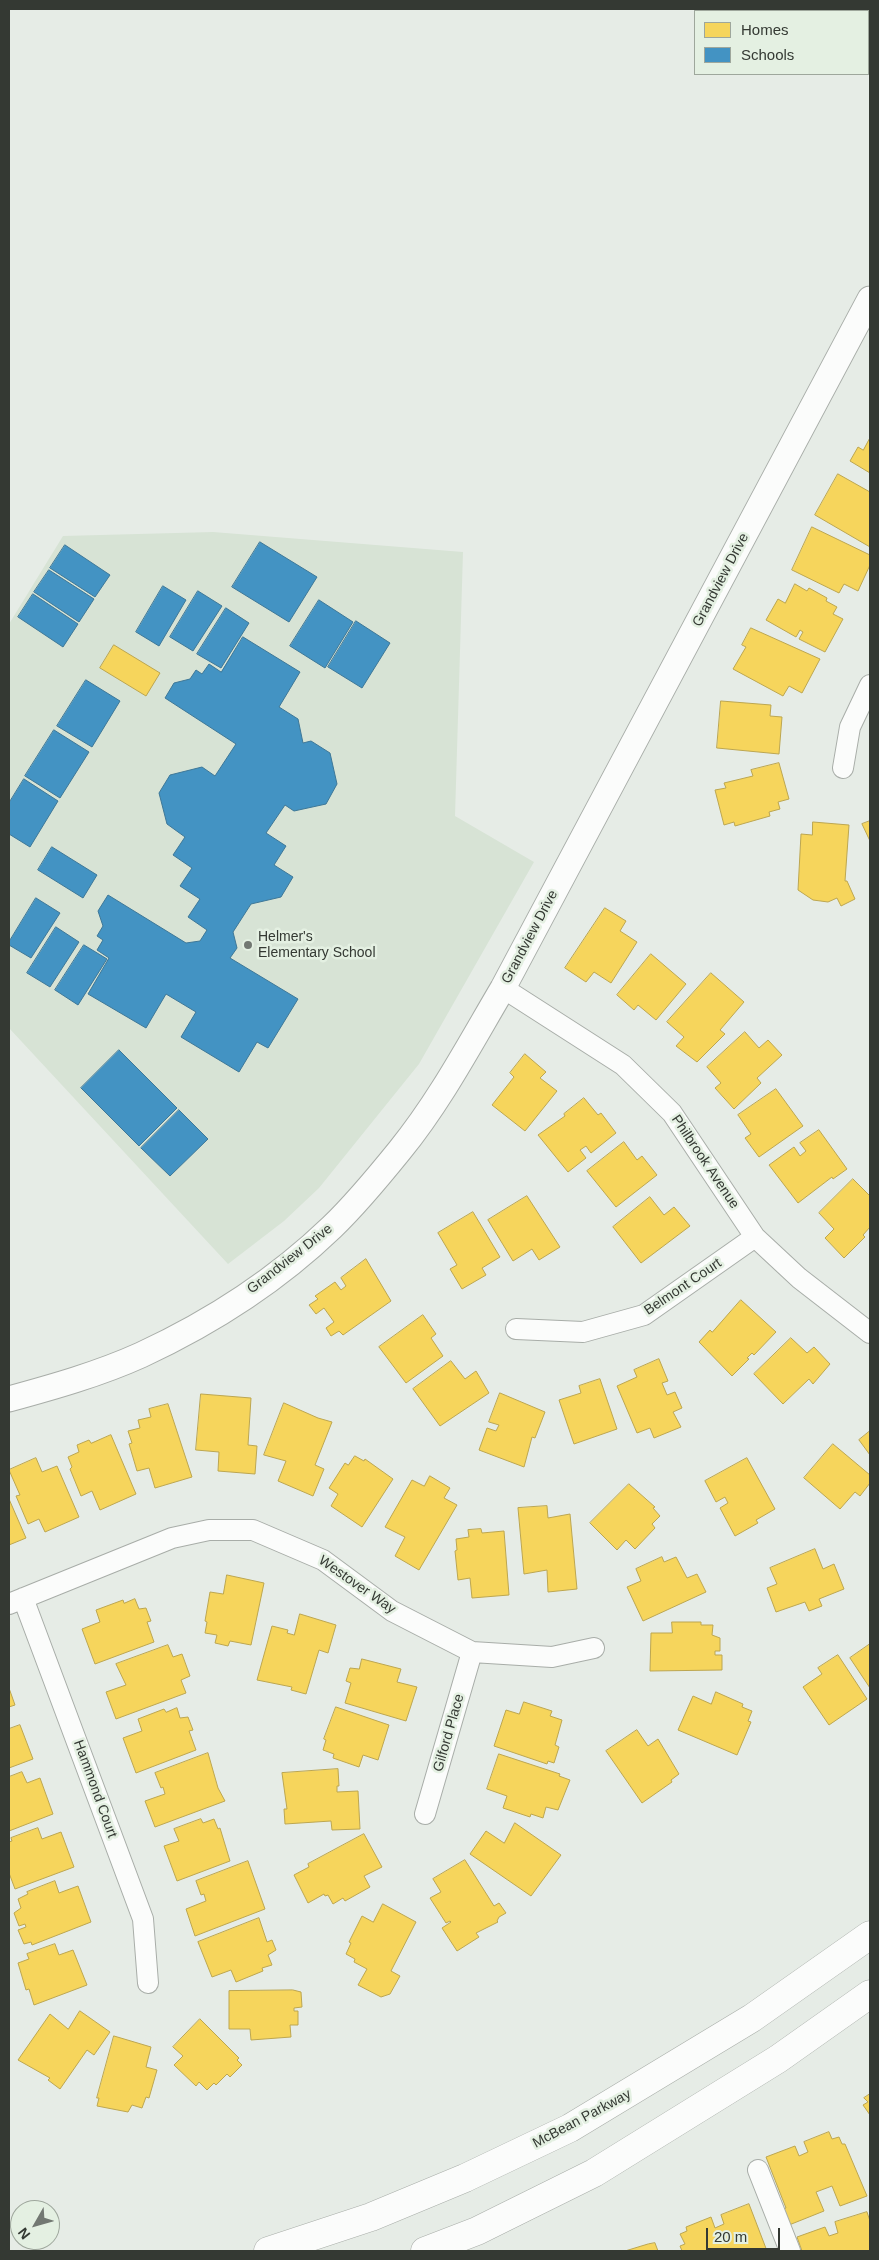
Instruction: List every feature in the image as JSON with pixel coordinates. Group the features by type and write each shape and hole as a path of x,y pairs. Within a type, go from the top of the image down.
{"main road":[{"name":"McBean Parkway","path":"268,2251 371,2217 465,2178 570,2128 752,2018 870,1935"},
{"path":"426,2251 477,2231 594,2173 778,2059 870,1994"}],"street":[{"name":"Grandview Drive","path":"9,1399 62,1385 141,1355 201,1324 266,1281 332,1227 401,1149 453,1073 503,988 870,299"},
{"path":"843,768 850,727 870,685"},
{"name":"Philbrook Avenue","path":"503,988 623,1064 672,1113 755,1237 799,1278 870,1333"},
{"name":"Belmont Court","path":"516,1329 583,1332 644,1315 755,1237"},
{"name":"Westover Way","path":"16,1601 172,1538 209,1530 253,1530 323,1560 392,1611 472,1652 552,1657 594,1648"},
{"name":"Hammond Court","path":"16,1601 143,1919 148,1983"},
{"name":"Gilford Place","path":"425,1814 472,1652"},
{"path":"758,2170 790,2251"}],"shaded area":[{"name":"Helmer's Elementary School","path":"213,532 463,552 455,816 534,862 419,1064 319,1188 284,1221 228,1264 9,1028 9,624 63,536"}],"building: Homes":[{"path":"870,438 870,473 850,461 858,447 863,450"},
{"path":"838,474 870,492 870,547 815,515"},
{"path":"812,527 870,555 870,565 858,591 844,584 839,593 792,570"},
{"path":"795,584 807,591 809,588 827,598 826,601 837,607 833,614 843,619 825,652 799,639 803,632 800,630 796,637 766,620 778,599 785,603"},
{"path":"751,628 820,659 802,693 789,686 783,696 733,669 746,647 742,645"},
{"path":"114,645 160,673 146,696 100,668"},
{"path":"721,701 771,705 770,716 782,717 779,754 717,748"},
{"path":"779,763 789,799 778,802 780,809 769,812 770,816 735,826 734,822 724,825 715,790 726,788 724,783 753,776 751,770"},
{"path":"870,821 870,841 862,824"},
{"path":"813,822 849,825 845,881 847,881 855,899 841,906 837,898 828,902 813,900 798,890 801,834 812,835"},
{"path":"605,908 626,921 620,931 637,942 611,983 594,972 586,982 565,968"},
{"path":"651,954 686,984 656,1020 638,1005 634,1010 617,995"},
{"path":"711,973 744,1002 720,1030 725,1034 697,1062 676,1046 684,1037 667,1022"},
{"path":"745,1032 759,1048 768,1040 782,1055 757,1078 761,1083 734,1109 715,1088 721,1083 707,1067"},
{"path":"525,1054 546,1072 540,1078 557,1091 525,1131 492,1105 514,1077 510,1073"},
{"path":"776,1089 803,1126 759,1157 745,1138 751,1134 738,1115"},
{"path":"584,1098 598,1115 601,1113 616,1133 591,1153 586,1146 580,1150 586,1158 568,1172 538,1135 565,1116 564,1114"},
{"path":"819,1130 847,1169 833,1179 832,1177 798,1203 769,1165 794,1147 800,1156 806,1151 800,1143"},
{"path":"624,1142 637,1160 642,1156 657,1175 616,1207 587,1171"},
{"path":"853,1179 870,1196 870,1227 863,1235 865,1237 844,1258 825,1238 834,1229 819,1213"},
{"path":"527,1196 560,1247 539,1260 532,1249 513,1261 488,1220"},
{"path":"650,1197 664,1215 674,1207 690,1226 641,1263 613,1227"},
{"path":"473,1212 500,1257 482,1268 486,1275 462,1289 450,1269 457,1265 438,1233"},
{"path":"366,1259 391,1301 343,1335 339,1331 331,1336 326,1328 334,1322 324,1308 316,1314 309,1305 318,1299 315,1296 335,1282 341,1290 346,1286 341,1278"},
{"path":"741,1300 776,1332 754,1355 752,1353 747,1358 749,1359 732,1376 699,1342 710,1330 712,1332"},
{"path":"423,1315 436,1334 431,1338 443,1356 406,1383 379,1347"},
{"path":"791,1338 807,1353 814,1347 830,1364 813,1384 809,1379 783,1404 754,1374"},
{"path":"659,1359 668,1381 662,1383 667,1395 675,1392 682,1408 673,1412 681,1427 654,1438 650,1428 637,1433 617,1386 637,1377 634,1370"},
{"path":"451,1361 465,1379 476,1371 489,1393 440,1426 413,1389"},
{"path":"600,1379 617,1429 574,1444 559,1400 581,1393 579,1386"},
{"path":"500,1393 545,1412 535,1438 532,1437 524,1467 479,1450 487,1428 496,1431 499,1425 489,1422"},
{"path":"201,1394 251,1398 248,1445 257,1446 255,1474 218,1471 219,1452 196,1450"},
{"path":"284,1403 332,1422 315,1465 324,1469 313,1496 278,1481 286,1461 264,1455"},
{"path":"168,1404 192,1477 155,1488 149,1468 137,1471 129,1444 132,1443 128,1431 140,1428 138,1420 151,1417 149,1409"},
{"path":"870,1431 870,1455 859,1440"},
{"path":"111,1435 136,1494 100,1510 92,1491 81,1496 70,1469 72,1467 68,1457 79,1452 77,1445 89,1440 91,1443"},
{"path":"833,1444 870,1475 870,1483 860,1496 855,1492 840,1509 804,1478"},
{"path":"355,1456 364,1461 365,1459 393,1479 362,1527 331,1506 338,1494 329,1488 345,1463 348,1465"},
{"path":"36,1458 42,1472 57,1466 79,1517 45,1532 39,1519 28,1524 16,1496 20,1495 9,1470"},
{"path":"747,1458 775,1509 756,1520 758,1523 735,1536 720,1508 728,1503 725,1497 716,1502 705,1481"},
{"path":"430,1476 450,1488 444,1498 457,1505 419,1570 395,1556 405,1537 385,1527 412,1480 424,1486"},
{"path":"629,1484 655,1507 653,1508 660,1516 652,1524 655,1528 635,1549 626,1540 617,1550 590,1523"},
{"path":"9,1499 26,1538 9,1545"},
{"path":"547,1506 548,1518 570,1514 577,1589 548,1592 547,1570 524,1574 518,1508"},
{"path":"481,1529 482,1533 504,1531 509,1595 472,1598 470,1578 458,1580 455,1551 457,1550 456,1539 469,1537 468,1530"},
{"path":"815,1549 823,1569 834,1564 844,1589 819,1599 822,1606 809,1611 805,1602 776,1612 767,1588 777,1584 770,1568"},
{"path":"662,1557 664,1562 676,1557 687,1578 697,1574 706,1592 643,1621 627,1587 641,1581 636,1569"},
{"path":"227,1575 264,1583 251,1645 230,1641 228,1646 215,1643 217,1635 205,1633 210,1592 223,1594"},
{"path":"135,1599 139,1609 146,1608 151,1621 147,1622 154,1642 95,1664 82,1629 100,1622 96,1610 123,1600 124,1603"},
{"path":"300,1614 336,1625 328,1653 319,1650 306,1694 291,1690 292,1687 257,1680 272,1626 288,1630 287,1633 294,1635"},
{"path":"672,1622 701,1622 701,1625 713,1625 712,1635 720,1638 720,1651 715,1651 715,1655 722,1655 722,1670 650,1671 651,1633 672,1633"},
{"path":"870,1644 870,1688 850,1658"},
{"path":"168,1645 173,1657 182,1654 190,1676 181,1680 186,1693 116,1719 106,1692 126,1685 116,1664"},
{"path":"838,1655 867,1699 829,1725 803,1687 822,1674 818,1668"},
{"path":"362,1659 401,1669 397,1682 417,1687 406,1721 345,1703 351,1683 346,1681 350,1668 359,1669"},
{"path":"9,1688 15,1705 9,1707"},
{"path":"716,1692 743,1704 742,1707 752,1711 748,1721 751,1722 737,1755 678,1730 693,1696 711,1704"},
{"path":"524,1702 552,1711 550,1716 562,1720 555,1745 559,1747 554,1763 548,1761 547,1764 494,1746 506,1710 519,1714"},
{"path":"336,1707 389,1725 378,1760 363,1755 359,1767 333,1758 334,1754 323,1750 326,1740 324,1739"},
{"path":"177,1708 180,1718 188,1717 193,1730 189,1731 196,1750 136,1773 123,1738 142,1731 138,1719 164,1709 166,1712"},
{"path":"20,1725 33,1759 9,1768 9,1729"},
{"path":"637,1730 648,1746 658,1739 679,1774 671,1780 672,1782 642,1803 606,1751"},
{"path":"208,1753 218,1788 225,1801 155,1827 145,1801 165,1794 155,1773"},
{"path":"499,1754 560,1774 559,1776 570,1780 558,1810 546,1807 543,1818 531,1814 530,1817 503,1808 507,1796 487,1789"},
{"path":"338,1769 339,1786 337,1786 337,1792 358,1791 360,1829 332,1830 331,1821 285,1824 284,1809 287,1809 282,1773"},
{"path":"22,1772 27,1783 40,1778 53,1814 9,1831 9,1777"},
{"path":"201,1819 203,1823 214,1819 218,1829 220,1828 230,1861 177,1881 164,1846 179,1841 174,1829"},
{"path":"515,1823 561,1855 531,1896 470,1854 486,1831 504,1843"},
{"path":"38,1828 42,1839 61,1832 74,1867 15,1889 9,1873 9,1842 12,1841 11,1838"},
{"path":"364,1834 382,1867 364,1876 370,1887 345,1901 343,1898 333,1904 328,1895 325,1896 324,1894 308,1903 294,1875 309,1867 308,1864"},
{"path":"465,1860 494,1906 499,1903 506,1913 499,1917 498,1922 476,1933 479,1937 457,1951 442,1928 451,1922 446,1923 430,1898 441,1892 433,1879"},
{"path":"248,1861 265,1909 195,1936 186,1909 206,1901 204,1894 201,1895 196,1881"},
{"path":"55,1881 59,1893 78,1886 91,1922 32,1945 31,1942 24,1944 18,1930 26,1927 25,1924 19,1926 14,1913 21,1908 18,1899 28,1894 27,1892"},
{"path":"383,1904 416,1922 391,1971 400,1976 390,1994 381,1997 358,1985 367,1969 354,1962 355,1959 346,1954 351,1943 349,1942 362,1916 373,1922"},
{"path":"259,1918 267,1942 272,1940 276,1950 268,1955 272,1965 262,1968 263,1971 236,1982 231,1970 212,1977 198,1942"},
{"path":"55,1944 59,1955 73,1950 87,1985 34,2005 29,1989 26,1990 18,1963 29,1959 27,1954"},
{"path":"293,1990 301,1992 302,2007 294,2008 294,2011 298,2011 298,2025 290,2025 291,2037 251,2040 250,2029 229,2029 229,1991"},
{"path":"80,2011 110,2032 94,2055 87,2050 60,2089 48,2080 50,2078 18,2060 50,2014 68,2029"},
{"path":"200,2019 239,2058 237,2060 242,2065 230,2077 227,2074 216,2085 214,2083 207,2090 199,2082 196,2086 174,2065 183,2056 173,2047"},
{"path":"114,2036 151,2047 146,2067 157,2070 149,2098 146,2097 142,2108 132,2105 128,2112 97,2106 99,2098 97,2098"},
{"path":"870,2094 870,2115 863,2105 868,2102 864,2098"},
{"path":"829,2132 832,2139 839,2137 842,2144 845,2144 867,2196 840,2206 832,2186 816,2192 824,2211 789,2225 783,2209 786,2208 766,2157 795,2146 799,2156 808,2152 804,2142"},
{"path":"749,2204 767,2251 682,2251 680,2246 685,2244 680,2234 687,2231 686,2227 711,2217 715,2228 724,2224 721,2215"},
{"path":"867,2212 870,2221 870,2251 802,2251 797,2237 825,2227 829,2236 838,2233 835,2222"},
{"path":"655,2243 658,2251 625,2251 648,2244"}],"building: Schools":[{"path":"260,542 317,577 289,622 232,587"},
{"path":"65,545 110,575 95,597 50,568"},
{"path":"49,570 94,599 79,622 34,592"},
{"path":"163,586 186,600 159,646 136,632"},
{"path":"198,591 222,606 193,651 170,637"},
{"path":"33,594 78,624 63,647 18,617"},
{"path":"319,600 353,622 325,668 290,646"},
{"path":"226,608 249,623 221,668 197,654"},
{"path":"356,621 390,643 362,688 328,667"},
{"name":"Helmer's Elementary School","path":"243,637 300,672 279,707 298,719 303,743 311,741 330,753 337,784 326,804 294,811 285,805 266,833 286,846 274,865 293,877 281,897 251,904 233,932 237,948 230,958 298,999 268,1048 257,1042 239,1072 181,1037 196,1012 166,994 146,1028 88,994 109,958 97,950 103,940 97,936 103,926 98,911 108,895 186,943 200,941 207,930 188,917 200,899 180,886 192,868 173,855 185,837 167,824 159,793 170,775 202,767 215,776 236,744 165,698 174,683 190,679 196,670 202,674 209,664 221,672"},
{"path":"86,680 120,701 92,747 57,726"},
{"path":"54,730 89,752 60,798 25,776"},
{"path":"24,779 58,801 30,847 9,834 9,803"},
{"path":"52,847 97,875 83,898 38,870"},
{"path":"36,898 60,913 31,958 9,945 9,942"},
{"path":"56,927 79,942 50,987 27,973"},
{"path":"84,945 107,959 78,1005 55,990"},
{"path":"119,1050 177,1108 139,1146 81,1088"},
{"path":"179,1110 208,1139 170,1176 141,1148"}],"place":[{"name":"Helmer's Elementary School","path":"248,945"}]}
